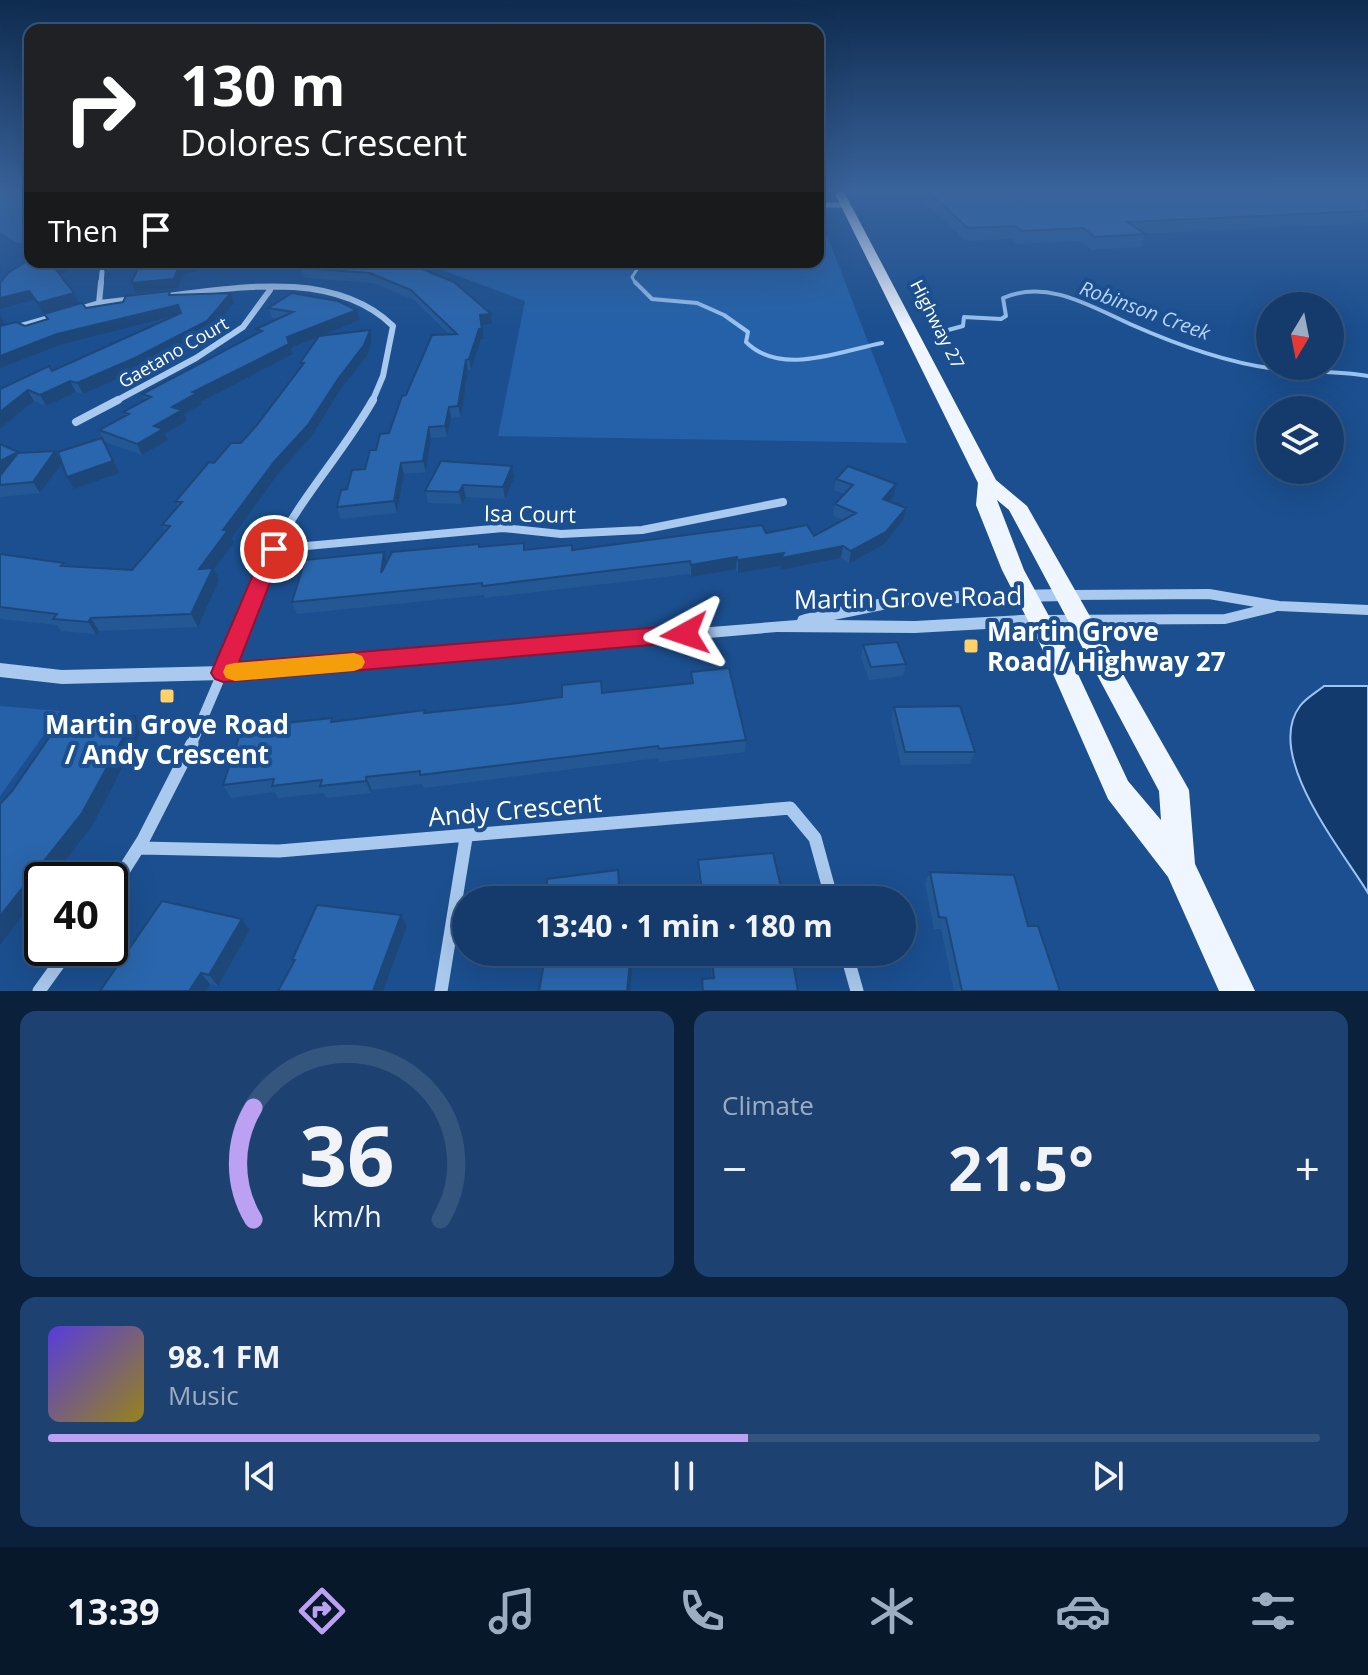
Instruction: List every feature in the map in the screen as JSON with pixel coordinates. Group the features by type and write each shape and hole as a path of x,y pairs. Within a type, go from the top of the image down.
{"main road":[{"name":"Highway 27","path":"861,236 988,483 1017,506 1174,790 1179,866"},
{"name":"Highway 27","path":"988,483 986,505 1118,790 1179,866 1237,991"}],"street":[{"path":"99,303 102,272"},
{"path":"128,866 141,848 223,673 274,549 300,506 338,457 381,387 392,354 393,326 372,306 346,295 314,290 270,290 154,297"},
{"name":"Gaetano Court","path":"76,422 196,358 243,327 270,290"},
{"path":"0,332 99,303 140,299"},
{"name":"Isa Court","path":"274,549 503,528 561,534 642,530 783,502"},
{"path":"1066,595 1209,594 1279,606 1368,610"},
{"name":"Martin Grove Road","path":"777,626 912,598 1066,595"},
{"path":"1040,620 1225,619 1279,606"},
{"name":"Martin Grove Road","path":"0,670 62,677 223,673 777,626 915,627 1040,620"},
{"name":"Andy Crescent","path":"141,848 279,851 466,838 790,808 815,838 828,886"},
{"path":"441,991 466,838"},
{"path":"39,991 57,966"},
{"path":"850,966 857,991"}],"shaded area":[{"path":"7,236 24,236 24,242 17,243"},
{"path":"824,236 827,236 907,443 498,436 525,301 437,268 824,268"},
{"path":"1324,686 1368,686 1368,893 1310,802 1291,750 1291,726 1300,706"},
{"path":"0,706 61,711 0,796"}],"building":[{"path":"24,263 24,268 55,268 74,293 38,303 29,291 0,298 0,283 8,273"},
{"path":"138,268 178,268 174,279 131,283"},
{"path":"302,268 420,268 454,282 491,314 480,315 482,329 479,329 466,360 458,406 449,407 445,426 429,427 423,461 401,463 394,501 337,507 341,490 347,489 352,470 365,469 370,450 376,450 380,434 389,433 402,396 406,395 432,335 457,334 411,290 370,273"},
{"path":"170,291 169,295 231,293 207,321 135,358 77,383 70,381 40,395 28,390 0,412 0,389 49,366 52,371 181,313 178,305 57,334 0,356 0,326 16,322 25,326 48,319 44,314 82,303 86,308 123,302 126,296"},
{"path":"292,293 338,301 357,310 287,337 289,344 193,392 197,393 172,407 182,410 154,426 163,429 137,444 99,430 129,414 123,412 151,397 142,394 262,331 256,329 293,312 268,308"},
{"path":"370,330 364,345 308,425 274,462 223,530 228,530 199,569 213,568 191,614 91,618 88,622 53,619 57,614 0,607 0,554 64,563 61,566 132,570 170,526 162,525 182,502 175,502 209,462 214,463 231,443 241,443 256,426 304,363 300,363 319,336"},
{"path":"102,438 113,461 67,477 58,452"},
{"path":"0,444 18,452 0,461"},
{"path":"55,451 33,482 0,485 0,476 18,453"},
{"path":"441,461 512,466 503,487 463,485 459,492 425,491"},
{"path":"848,466 896,484 883,499 906,508 886,532 851,551 843,546 781,558 784,553 482,586 482,583 292,602 305,560 384,552 381,573 392,552 479,544 479,547 524,543 524,550 572,545 572,550 762,525 766,533 807,525 814,536 856,513 835,504 853,485 836,479"},
{"path":"897,642 906,664 871,667 863,645"},
{"path":"729,668 746,740 659,749 658,746 420,775 420,771 320,786 322,780 272,786 274,779 223,785 244,722 286,718 285,723 332,718 331,722 425,710 424,713 519,703 562,697 562,685 601,681 602,693 693,683 691,672"},
{"path":"960,706 975,752 905,752 894,707"},
{"path":"135,716 82,813 43,862 24,862 24,886 0,916 0,804 62,719"},
{"path":"773,853 781,886 701,886 698,860"},
{"path":"618,870 619,886 547,886 547,879"},
{"path":"930,872 1014,875 1028,926 1038,926 1060,991 962,991 946,918 939,917"},
{"path":"162,901 242,919 209,975 201,973 189,991 100,991 117,966 128,966 128,950"},
{"path":"317,905 401,915 373,991 278,991 295,960 292,960"},
{"path":"543,966 630,966 627,991 539,991"},
{"path":"713,966 793,966 798,991 703,991 702,979 714,978"}],"waterway":[{"name":"Robinson Creek","path":"636,284 632,277 638,268"},
{"name":"Robinson Creek","path":"635,282 652,299 697,303 724,315 748,332 746,342 776,358 811,359 882,343"},
{"name":"Robinson Creek","path":"937,333 963,326 964,317 1001,319 1006,316 1003,298 1019,293 1052,293 1084,303 1165,339 1220,357 1276,369 1368,376"}],"slow traffic":[{"path":"235,672 354,662"}],"place":[{"name":"Martin Grove Road / Highway 27","path":"971,646"},
{"name":"Martin Grove Road / Andy Crescent","path":"167,696"}],"route":[{"path":"274,549 223,673 685,634"}]}
